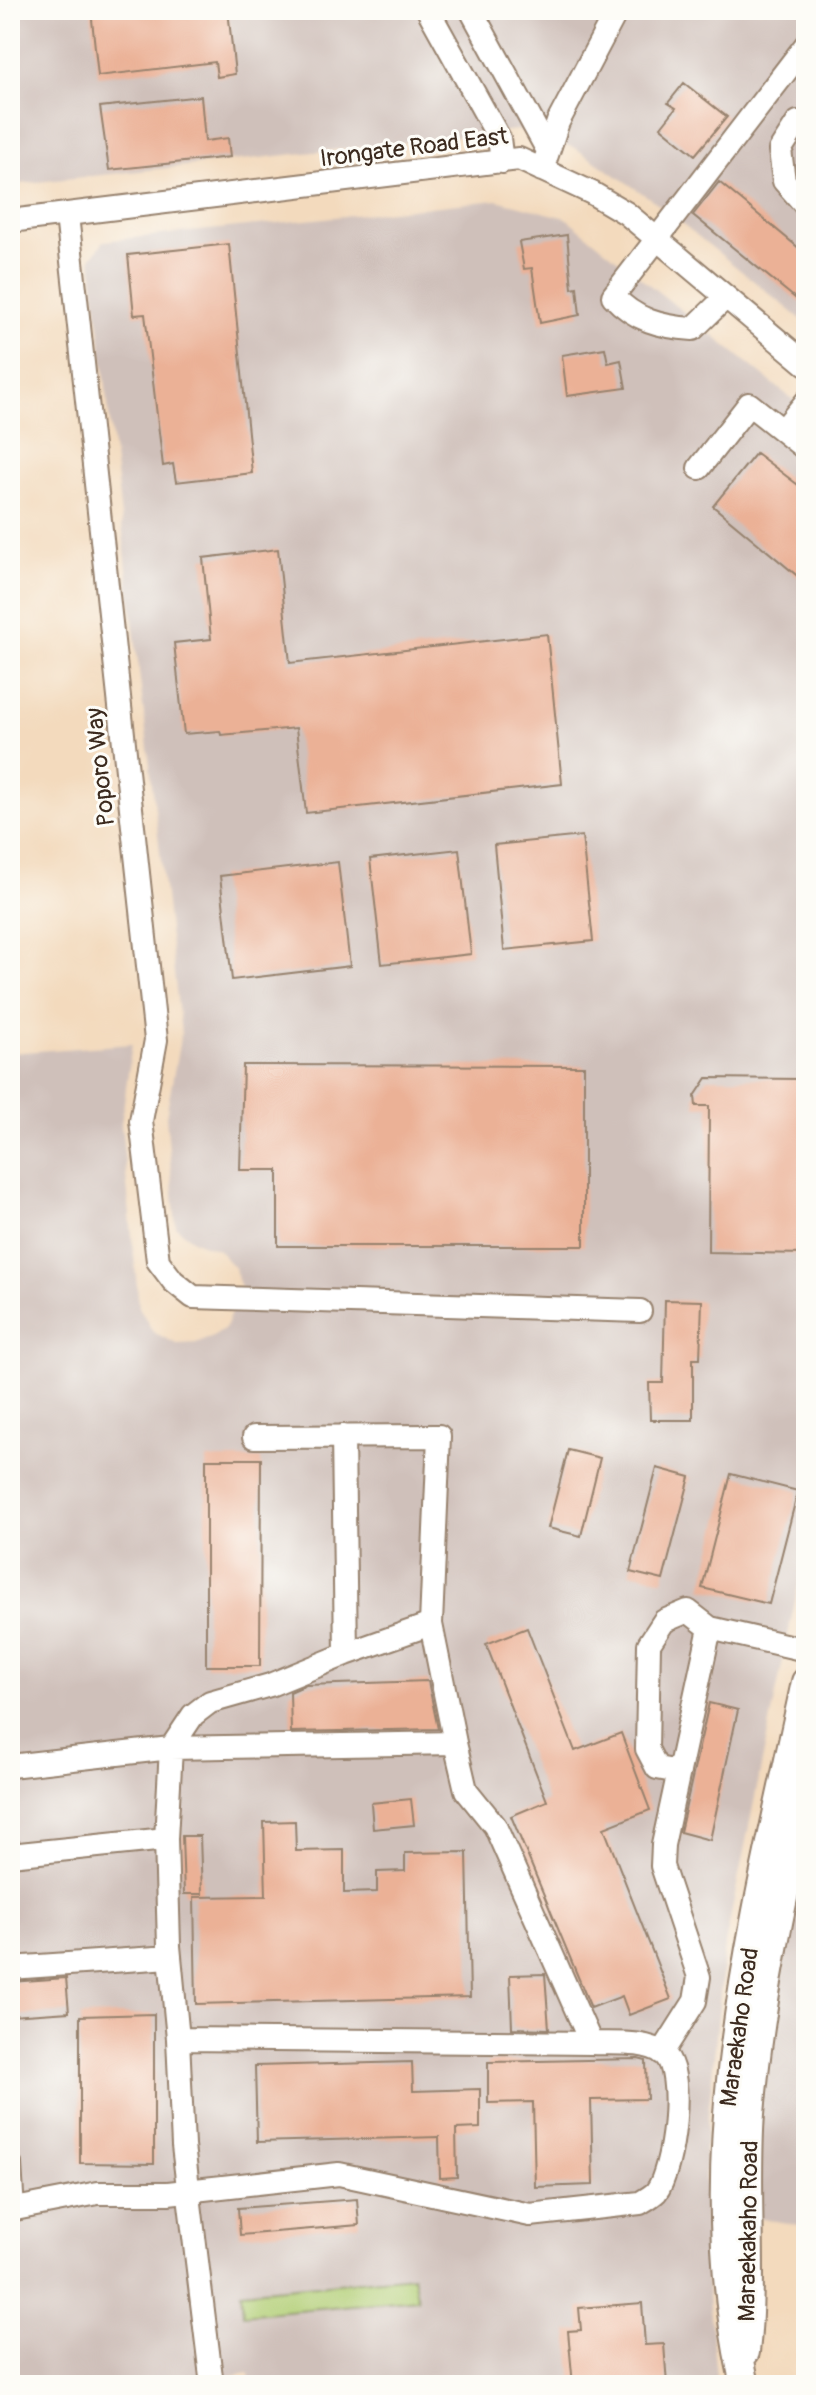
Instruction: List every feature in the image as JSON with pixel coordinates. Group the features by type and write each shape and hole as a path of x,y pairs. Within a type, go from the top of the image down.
{"main road":[{"name":"Maraekaho Road","path":"743,2381 729,2315 726,2124 744,1972 806,1682"},
{"name":"Maraekakaho Road","path":"743,2381 752,2294 746,2229 750,2114 775,1923 806,1795"}],"street":[{"path":"428,10 499,138 502,162"},
{"path":"471,10 545,160"},
{"path":"545,160 558,122 617,10"},
{"path":"726,297 693,329 649,322 621,305 613,296 806,45"},
{"path":"763,100 802,125 780,150 784,181 806,206"},
{"name":"Irongate Road East","path":"10,221 519,159 545,160 626,213 806,364"},
{"name":"Poporo Way","path":"67,215 156,1040 141,1121 158,1261 173,1281 193,1297 640,1311"},
{"path":"783,430 806,402"},
{"path":"699,468 749,404 806,449"},
{"path":"343,1436 346,1654"},
{"path":"254,1437 439,1436 431,1624 466,1790 495,1826 591,2043"},
{"path":"679,1772 657,1768 647,1749 649,1644 664,1621 688,1611 710,1628 806,1650"},
{"path":"212,2385 188,2191 170,1957 166,1839 171,1748 193,1715 210,1702 270,1685 431,1624"},
{"path":"662,2053 695,2001 699,1977 662,1866 663,1845 710,1628"},
{"path":"10,1766 171,1748 455,1743"},
{"path":"10,1855 166,1839"},
{"path":"10,1968 170,1957"},
{"path":"10,2164 11,2210 98,2193 188,2191 339,2174 530,2215 640,2203 656,2193 664,2174 676,2115 676,2076 662,2053 649,2046 178,2039"}],"shaded area":[{"path":"10,10 806,10 806,323 654,201 575,148 517,130 10,185"},
{"path":"497,200 566,218 806,410 806,1547 725,1944 705,2148 705,2266 717,2385 251,2385 249,2373 187,2385 10,2385 10,1053 132,1044 121,1124 139,1307 153,1332 177,1344 199,1343 224,1330 241,1289 235,1269 218,1250 194,1241 176,1227 166,1116 181,1033 91,258 104,241"},
{"path":"806,1816 806,2226 750,2217 771,1949"}],"green space":[{"path":"413,2276 418,2299 243,2315 241,2292"}],"building":[{"path":"91,10 228,10 235,74 217,77 215,62 98,76"},
{"path":"684,83 727,117 695,155 661,127 676,108 668,103"},
{"path":"201,96 205,141 228,138 230,157 109,170 100,107"},
{"path":"719,182 806,254 806,307 693,215"},
{"path":"567,235 572,288 577,287 580,315 540,323 532,268 524,269 519,242"},
{"path":"229,244 252,473 176,482 173,464 163,466 145,314 134,315 128,255"},
{"path":"605,348 608,363 621,360 626,388 567,396 562,355"},
{"path":"756,453 806,491 806,583 713,506"},
{"path":"278,549 290,663 547,634 562,784 306,813 296,728 221,735 220,731 184,734 174,643 211,639 203,558"},
{"path":"582,836 593,941 504,950 494,845"},
{"path":"459,849 471,954 382,964 370,859"},
{"path":"338,862 350,966 232,980 220,876"},
{"path":"243,1065 584,1066 584,1246 278,1246 278,1170 240,1170"},
{"path":"707,1078 801,1079 806,1085 806,1254 708,1252 709,1106 696,1106 695,1096"},
{"path":"665,1300 702,1301 700,1359 693,1359 693,1420 650,1420 649,1383 663,1383"},
{"path":"568,1450 600,1458 581,1536 548,1528"},
{"path":"206,1459 261,1459 260,1666 206,1666"},
{"path":"657,1468 690,1477 663,1580 630,1572"},
{"path":"731,1474 798,1491 769,1604 702,1588"},
{"path":"527,1628 575,1751 621,1733 650,1810 604,1828 671,1999 629,2015 622,1996 591,2008 511,1816 547,1801 486,1644"},
{"path":"428,1681 438,1729 291,1732 290,1692 306,1685"},
{"path":"709,1703 738,1710 710,1840 680,1832"},
{"path":"411,1799 414,1825 373,1829 371,1803"},
{"path":"295,1821 296,1851 344,1850 344,1893 377,1892 377,1872 405,1871 405,1853 467,1852 470,1997 196,2004 194,1897 266,1896 264,1822"},
{"path":"182,1836 200,1836 202,1894 184,1894"},
{"path":"545,1974 549,2029 512,2028 510,1975"},
{"path":"66,1978 69,2012 11,2016 10,1982"},
{"path":"154,2014 154,2164 80,2163 80,2016"},
{"path":"646,2061 647,2099 591,2100 593,2185 535,2187 533,2102 488,2103 488,2062"},
{"path":"412,2062 413,2091 480,2089 480,2128 456,2129 457,2177 440,2178 439,2137 257,2142 255,2066"},
{"path":"357,2199 359,2225 240,2235 238,2208"},
{"path":"642,2303 645,2345 664,2344 667,2385 573,2385 568,2331 581,2330 579,2308"}]}
